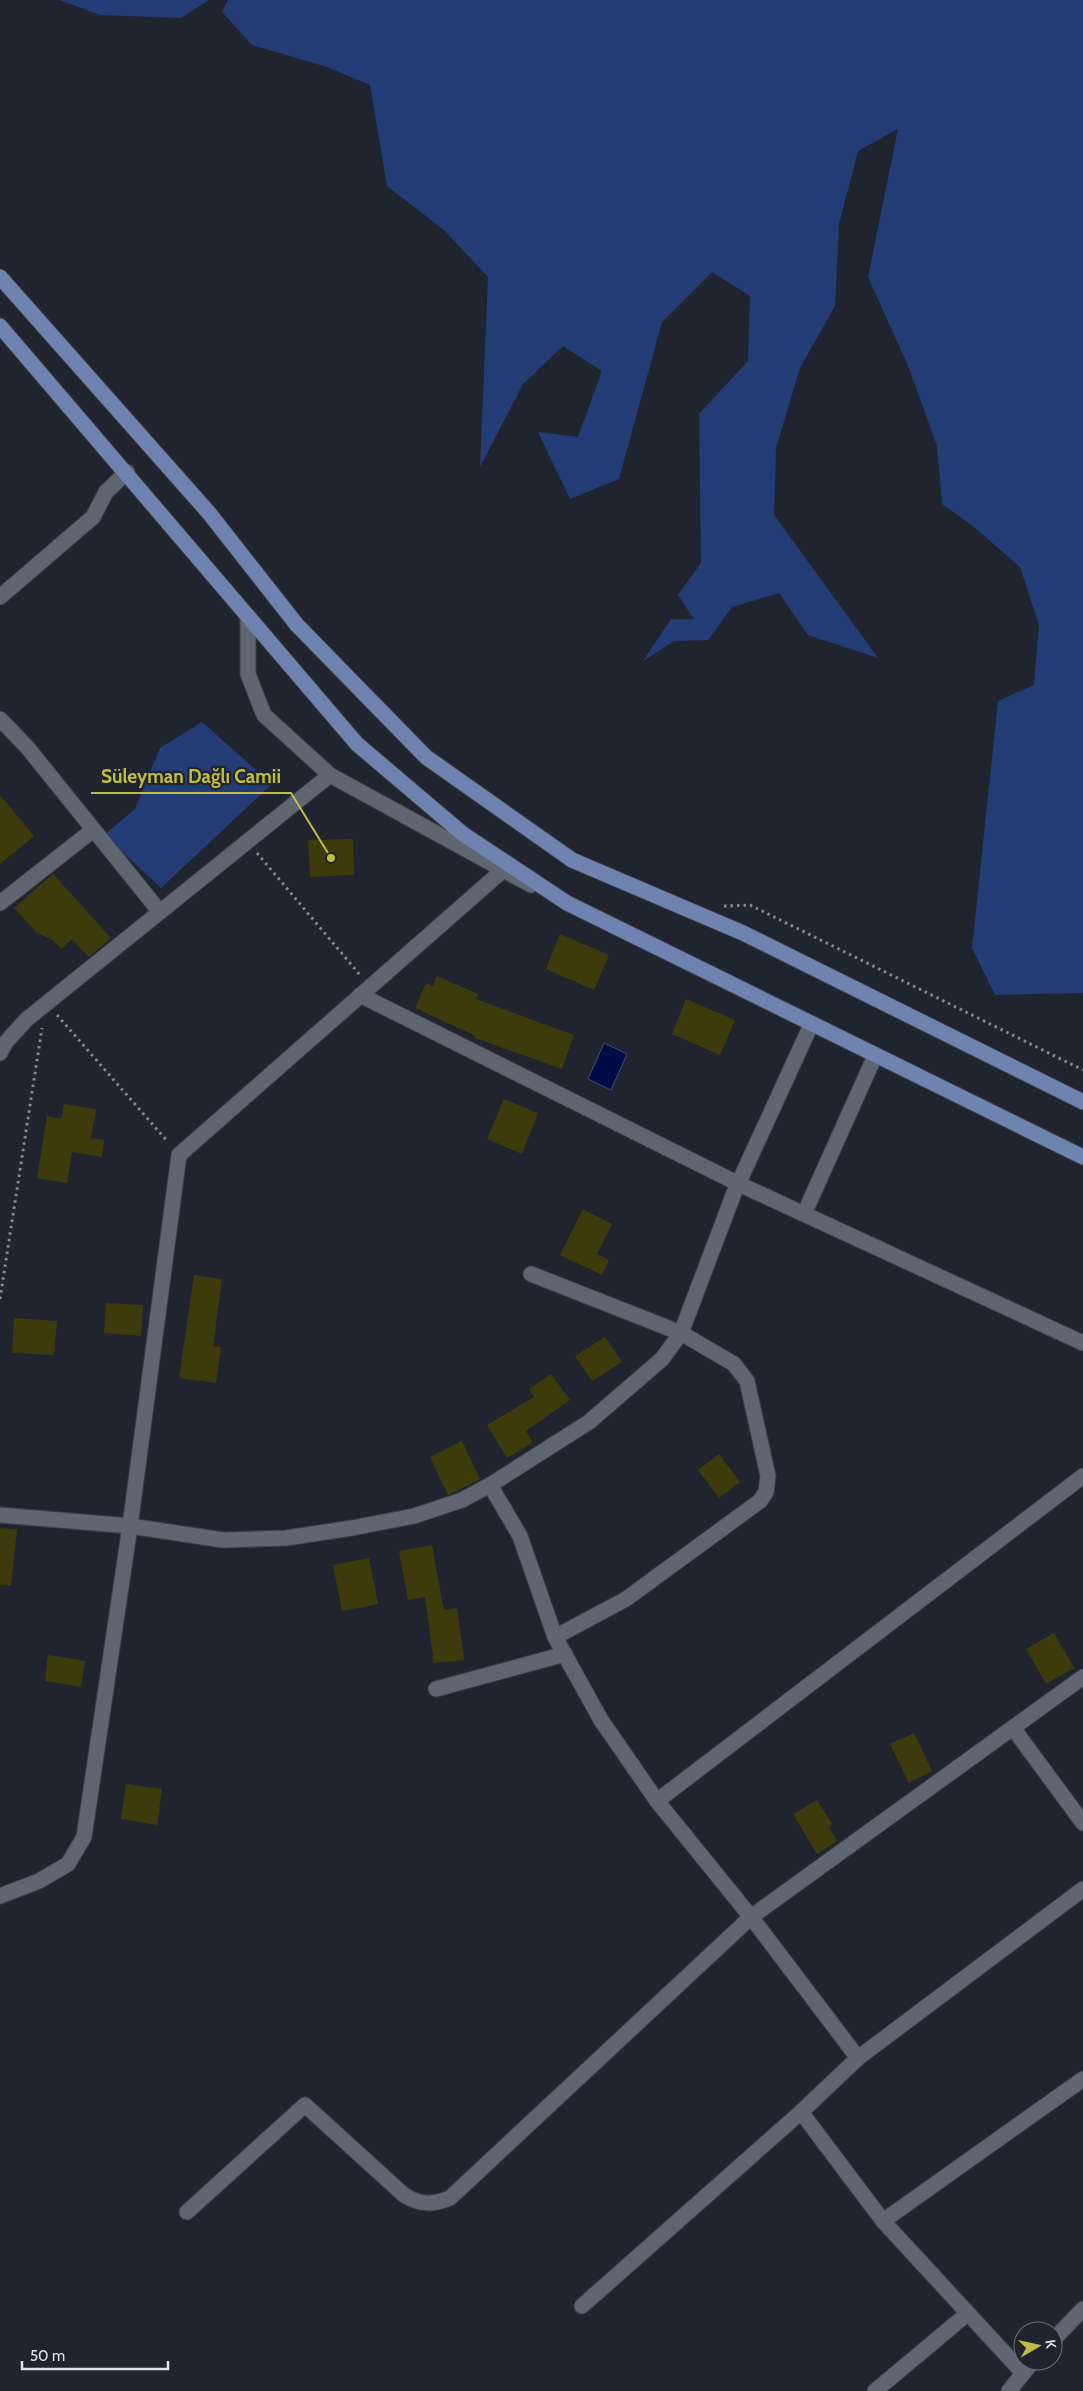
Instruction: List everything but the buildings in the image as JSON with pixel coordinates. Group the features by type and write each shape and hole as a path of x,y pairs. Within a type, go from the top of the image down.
{"main road":[{"path":"0,277 209,513 297,625 426,757 572,860 743,933 1083,1102"},
{"path":"0,326 127,472 357,744 463,834 567,903 811,1025 1083,1156"}],"street":[{"path":"0,597 93,517 106,492 127,472"},
{"path":"248,616 248,674 264,715 330,775 502,871 567,903"},
{"path":"0,719 27,747 160,912"},
{"path":"0,1053 6,1042 27,1019 330,775"},
{"path":"0,903 93,830"},
{"path":"0,1896 40,1882 68,1864 84,1837 130,1526 179,1154 502,871"},
{"path":"365,991 739,1184 1083,1343"},
{"path":"0,1515 130,1526 223,1540 286,1538 414,1516 462,1500 490,1485 589,1422 662,1359 681,1333 739,1184 811,1025"},
{"path":"804,1214 875,1056"},
{"path":"531,1274 681,1333 734,1364 747,1381 768,1476 766,1492 760,1501 626,1599 555,1638"},
{"path":"658,1801 1083,1476"},
{"path":"490,1485 520,1536 555,1638 600,1720 658,1801 751,1916 858,2058"},
{"path":"436,1689 564,1654"},
{"path":"187,2212 305,2105 404,2195 420,2203 430,2204 450,2198 751,1916 1083,1677"},
{"path":"1013,1728 1083,1823"},
{"path":"582,2306 801,2112 858,2058 1083,1889"},
{"path":"884,2221 1083,2079"},
{"path":"801,2112 884,2221 966,2314 1013,2354"},
{"path":"1063,2330 1083,2309"},
{"path":"874,2391 966,2314"},
{"path":"1009,2391 1023,2371"}],"path":[{"path":"247,841 365,991"},
{"path":"722,906 750,905 1083,1070"},
{"path":"46,1003 179,1154"},
{"path":"0,1299 46,1003"}],"shaded area":[{"path":"59,0 209,0 181,18 100,15"},
{"path":"228,0 1083,0 1083,993 995,995 972,948 998,701 1034,685 1039,625 1020,567 974,527 942,504 937,446 909,368 868,277 898,129 858,151 839,224 835,306 800,368 776,448 774,515 878,658 808,635 779,593 732,607 708,640 674,641 643,661 671,619 694,619 678,595 701,563 699,414 748,361 750,296 712,272 662,322 619,479 570,499 538,432 578,437 602,371 563,346 523,384 480,467 488,277 444,230 387,186 370,85 327,67 252,45 222,12"},
{"path":"202,722 272,784 161,888 104,835 135,809 160,748"},
{"path":"604,1043 627,1054 611,1090 588,1079"}],"place":[{"name":"Süleyman Dağlı Camii","path":"331,858"}]}
